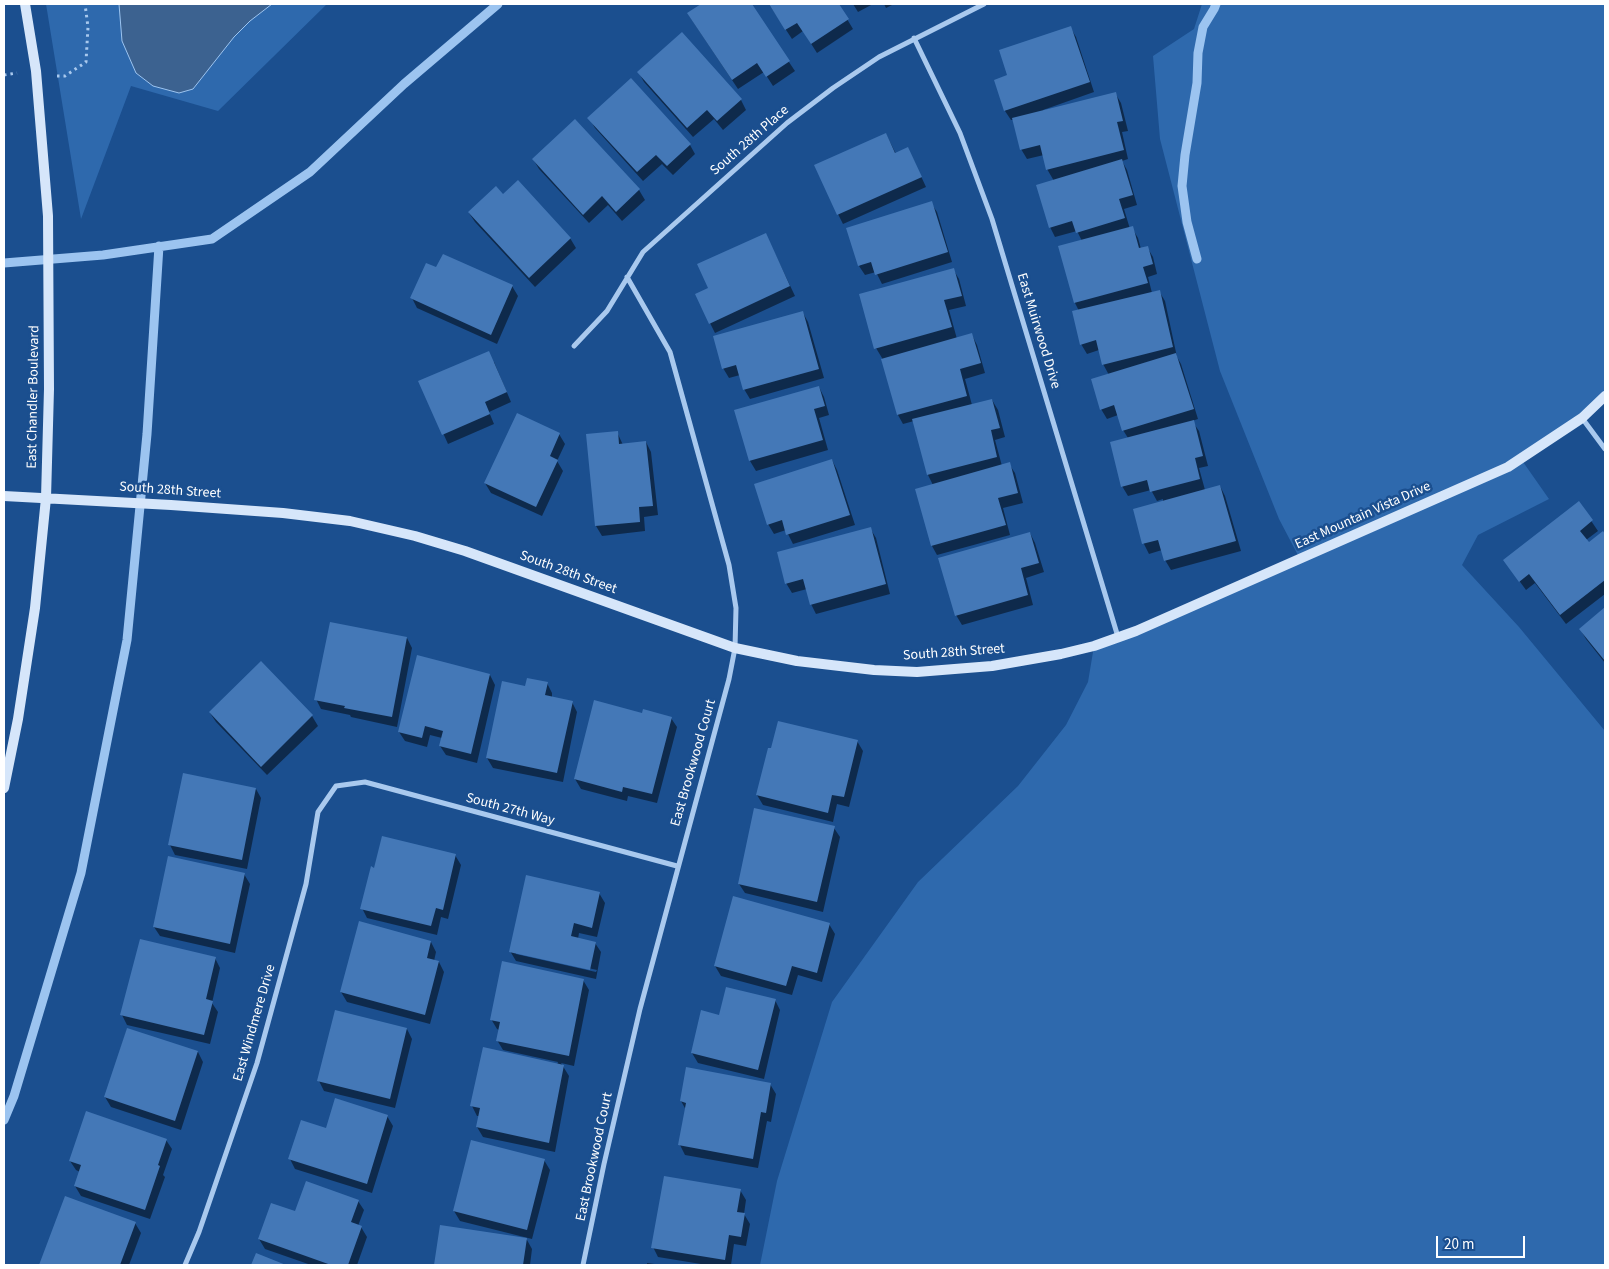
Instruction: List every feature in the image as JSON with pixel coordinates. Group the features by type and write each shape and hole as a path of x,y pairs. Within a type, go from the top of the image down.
{"street":[{"name":"East Chandler Boulevard","path":"4,788 18,719 35,608 46,498 49,389 48,216 36,71 25,4"},
{"name":"South 28th Place","path":"574,346 606,311 643,252 787,123 833,88 879,57 984,4"},
{"name":"East Muirwood Drive","path":"914,38 960,133 992,219 1118,638"},
{"name":"East Brookwood Court","path":"583,1265 640,1009 677,866 729,679 735,648 736,608 729,565 670,352 627,277"},
{"name":"East Mountain Vista Drive","path":"1118,638 1508,467 1582,418 1605,396"},
{"path":"1582,418 1605,449"},
{"name":"South 28th Street","path":"4,496 171,505 350,521 415,536 465,551 735,648 797,661 874,670 917,672 992,666 1061,654 1118,638"},
{"name":"South 27th Way","path":"336,786 365,782 677,866"},
{"name":"East Windmere Drive","path":"185,1265 199,1232 257,1063 306,884 318,812 336,786"}],"path":[{"path":"54,76 65,76 86,62 88,28 85,4"}],"shaded area":[{"path":"46,4 327,4 218,111 131,86 81,219"},
{"path":"119,4 272,4 250,21 234,37 193,89 179,93 153,86 136,73 122,41"},
{"path":"1202,4 1605,4 1605,396 1521,459 1549,499 1478,535 1462,565 1519,627 1605,731 1605,1265 760,1265 777,1181 832,1002 918,882 1018,786 1066,725 1088,682 1094,646 1300,559 1279,519 1220,371 1160,139 1153,56 1194,29"}],"building":[{"path":"701,4 752,4 790,61 766,77 757,63 732,80 687,13"},
{"path":"769,4 839,4 849,19 811,44 797,23 785,30"},
{"path":"1071,26 1090,82 1004,111 994,80 1007,75 999,50"},
{"path":"682,32 742,99 717,121 707,110 687,128 637,72"},
{"path":"631,78 691,144 667,166 656,155 637,172 587,118"},
{"path":"1116,92 1123,121 1117,122 1124,150 1046,170 1040,145 1020,150 1012,118"},
{"path":"575,119 640,189 616,212 602,196 583,215 532,159"},
{"path":"886,133 895,153 908,147 922,177 837,215 814,165"},
{"path":"1122,159 1133,195 1119,199 1125,218 1076,233 1072,221 1049,228 1036,185"},
{"path":"518,180 571,238 529,278 468,212 496,186 503,194"},
{"path":"932,201 948,252 875,275 871,262 858,266 846,228"},
{"path":"1133,226 1139,248 1148,246 1153,264 1143,267 1148,283 1074,303 1058,246"},
{"path":"766,233 790,286 709,324 695,294 708,288 697,264"},
{"path":"443,254 513,285 491,335 410,298 426,263 436,267"},
{"path":"954,268 962,296 944,300 952,327 874,349 859,294"},
{"path":"1160,290 1173,347 1102,365 1096,340 1080,345 1072,311"},
{"path":"803,311 819,369 743,390 736,365 722,369 713,336"},
{"path":"972,333 981,363 960,369 967,396 897,415 881,359"},
{"path":"489,351 507,392 485,402 490,414 442,435 418,381"},
{"path":"1176,353 1194,409 1122,431 1114,405 1100,410 1091,379"},
{"path":"819,386 825,406 814,409 823,440 749,461 734,410"},
{"path":"992,399 1000,428 991,430 997,457 927,475 912,419"},
{"path":"517,413 560,433 550,456 558,460 536,507 484,483"},
{"path":"1194,420 1203,456 1195,458 1200,479 1150,492 1147,480 1121,487 1110,442"},
{"path":"618,431 619,444 646,441 653,506 639,507 640,522 595,526 586,434"},
{"path":"832,459 850,515 786,535 782,520 767,525 754,484"},
{"path":"1010,462 1018,493 998,498 1006,525 931,546 915,489"},
{"path":"1220,485 1236,541 1164,561 1158,540 1142,544 1133,509"},
{"path":"1579,501 1593,520 1580,531 1589,542 1603,531 1605,534 1605,580 1560,615 1529,574 1519,582 1503,560"},
{"path":"871,527 886,584 810,605 803,579 785,584 777,552"},
{"path":"1030,532 1039,563 1021,568 1028,595 955,616 938,558"},
{"path":"1605,607 1605,661 1579,629"},
{"path":"330,622 407,637 392,717 314,700"},
{"path":"417,655 490,674 471,754 439,746 443,731 425,726 422,738 398,732"},
{"path":"261,661 313,715 261,767 209,712"},
{"path":"527,678 548,682 545,695 573,701 557,773 486,758 502,681 525,686"},
{"path":"594,700 642,713 643,709 672,717 652,794 623,787 622,792 574,779"},
{"path":"778,721 858,740 844,797 832,795 828,813 756,795 768,748 771,748"},
{"path":"183,773 256,788 242,860 168,845"},
{"path":"754,808 835,826 817,902 738,884"},
{"path":"382,836 456,854 443,910 436,908 431,926 360,909 371,866 374,868"},
{"path":"168,856 245,873 230,944 153,927"},
{"path":"526,875 600,892 592,928 574,923 571,936 596,942 590,970 509,952"},
{"path":"733,896 830,923 817,973 792,966 786,986 714,966"},
{"path":"359,921 431,941 427,958 439,961 425,1015 340,992"},
{"path":"140,939 216,957 206,999 213,1001 204,1035 120,1015"},
{"path":"502,961 584,979 569,1056 496,1041 500,1022 490,1020"},
{"path":"726,987 776,999 758,1070 691,1053 701,1010 719,1015"},
{"path":"335,1010 407,1028 390,1099 317,1081"},
{"path":"127,1028 198,1051 175,1121 104,1097"},
{"path":"483,1047 564,1065 549,1143 476,1127 480,1108 470,1106"},
{"path":"686,1067 771,1083 766,1113 761,1112 753,1159 678,1145 686,1103 680,1101"},
{"path":"335,1098 388,1115 367,1184 288,1159 301,1120 326,1128"},
{"path":"86,1111 167,1139 145,1210 74,1186 81,1165 69,1161"},
{"path":"471,1140 545,1159 527,1230 453,1211"},
{"path":"664,1176 741,1189 737,1212 745,1213 741,1237 729,1235 725,1260 651,1248"},
{"path":"306,1181 359,1200 351,1222 362,1226 348,1265 331,1265 258,1239 271,1203 295,1211"},
{"path":"65,1196 136,1222 120,1265 39,1265"},
{"path":"440,1225 527,1238 523,1265 434,1265"},
{"path":"256,1253 286,1265 251,1265"}],"waterway":[{"path":"4,263 103,255 212,239 310,172 404,84 498,4"},
{"path":"1197,259 1187,222 1182,186 1197,83 1198,53 1203,27 1216,4"},
{"path":"4,1120 14,1096 81,873 127,640 147,434 159,246"}]}
